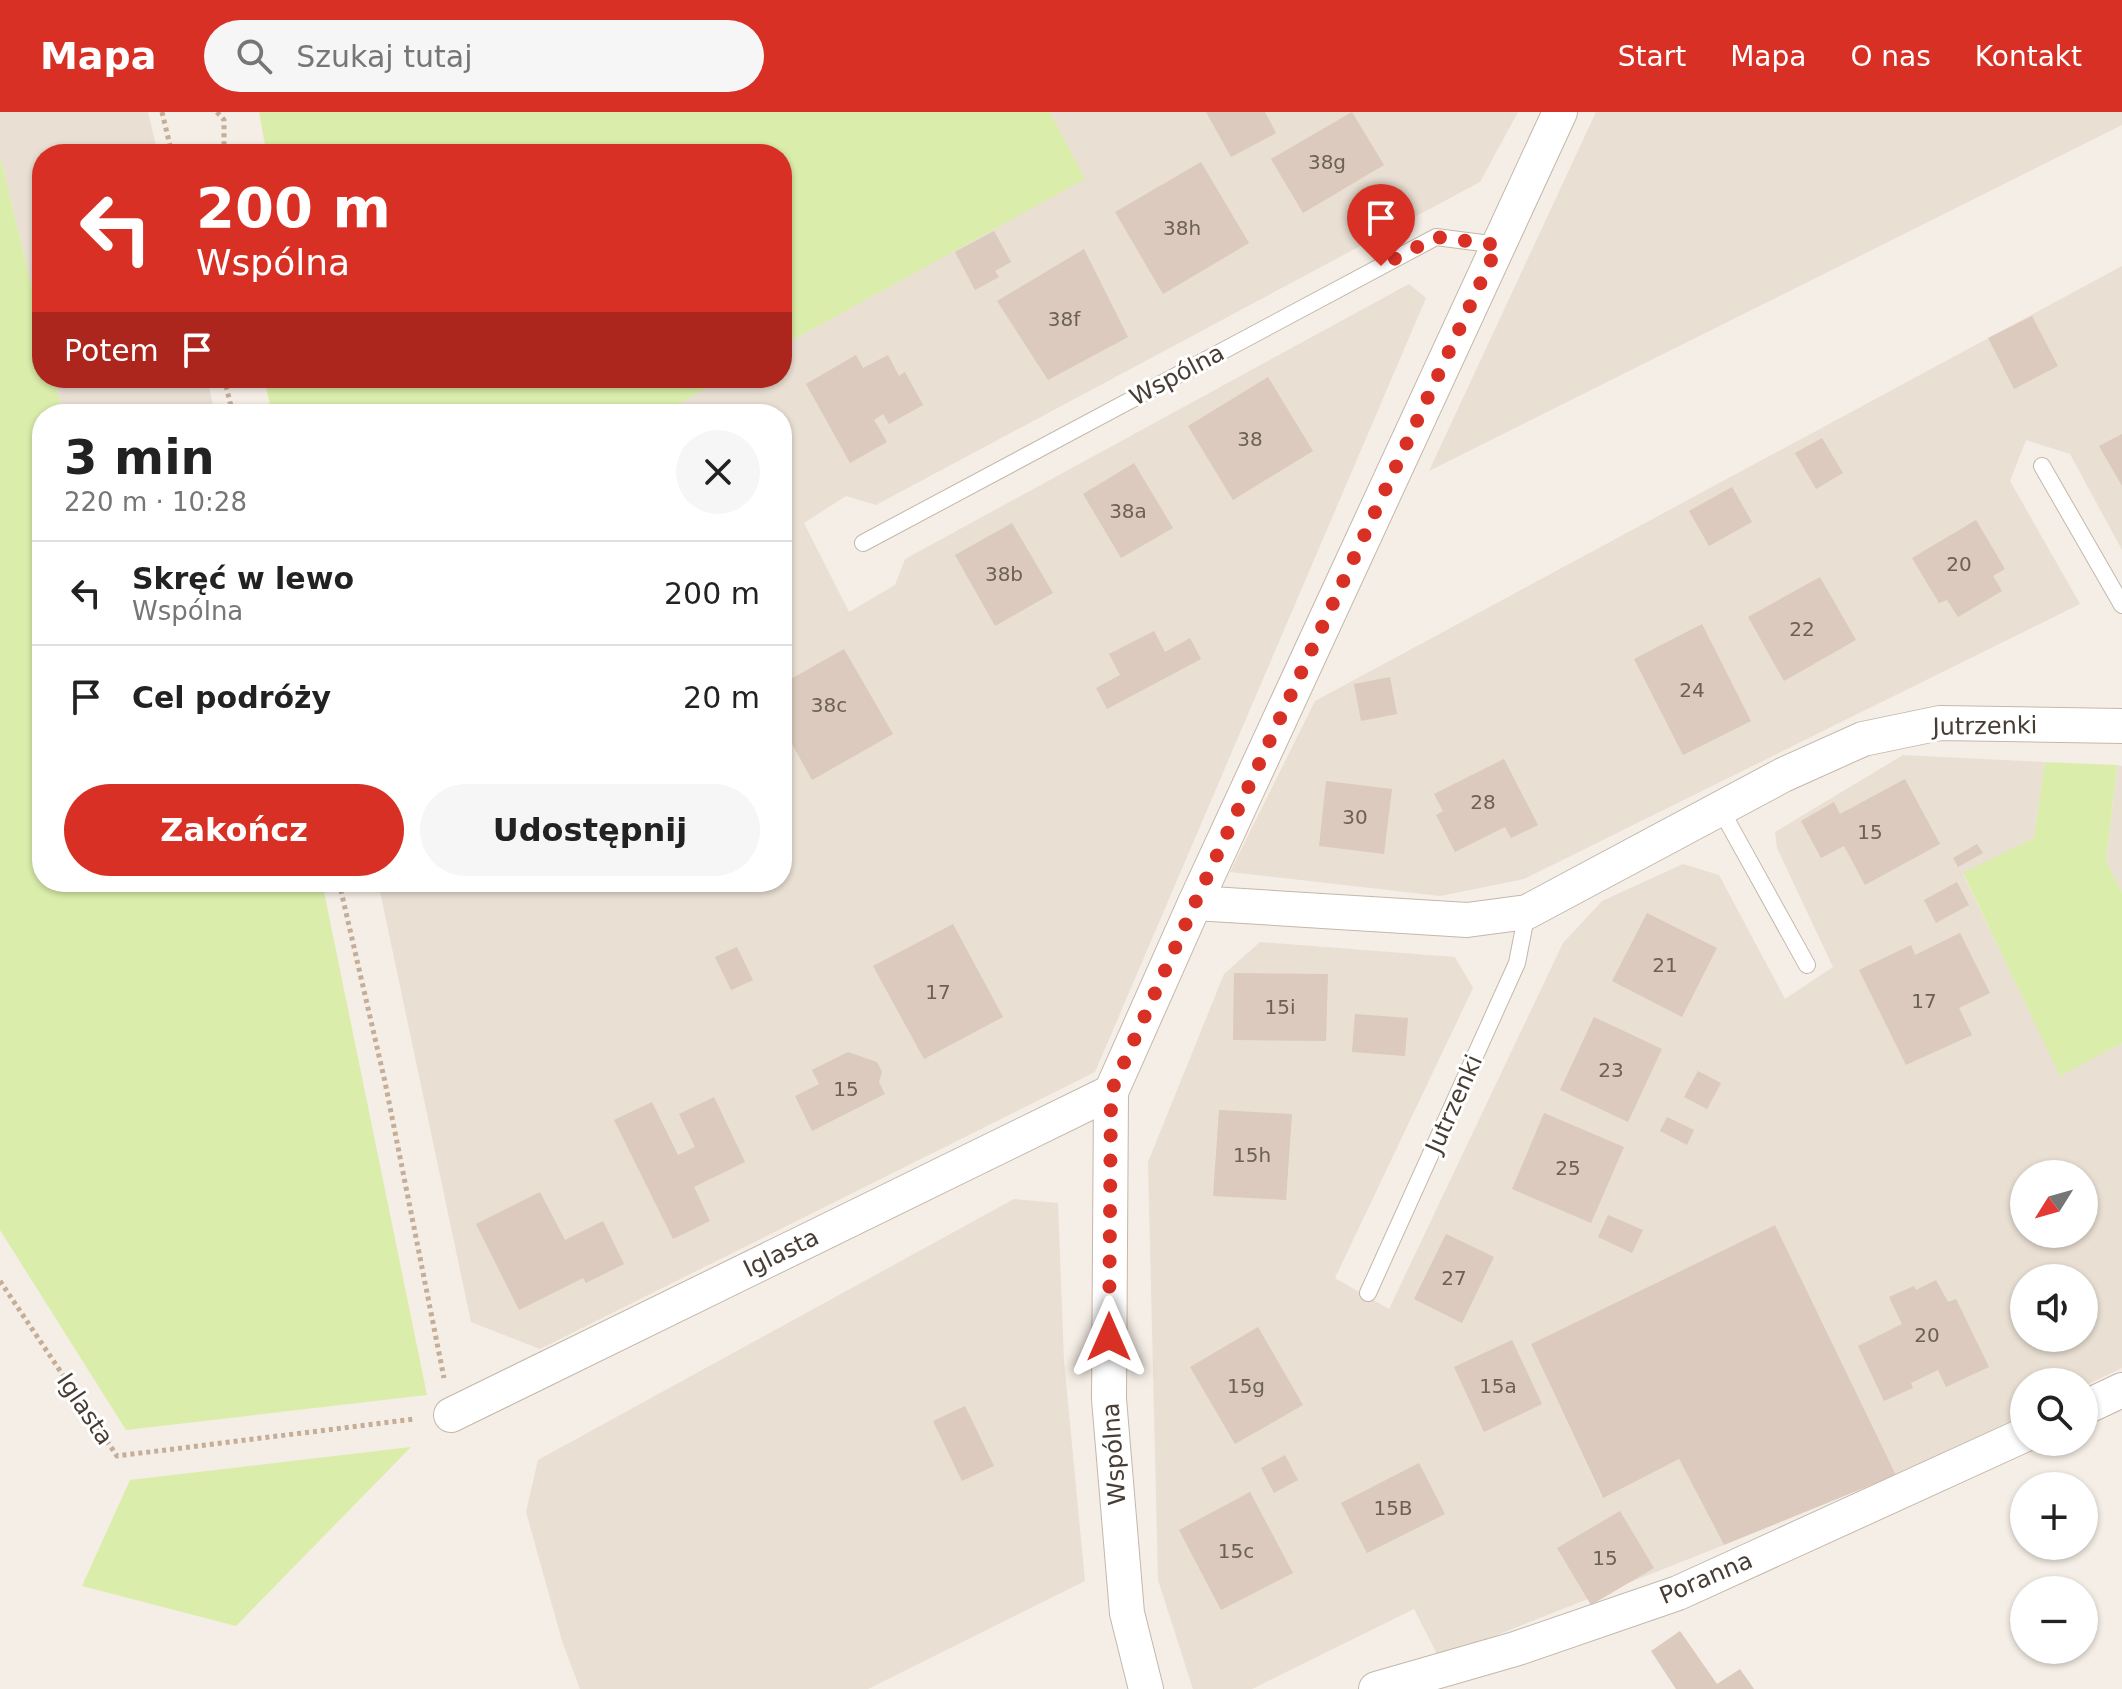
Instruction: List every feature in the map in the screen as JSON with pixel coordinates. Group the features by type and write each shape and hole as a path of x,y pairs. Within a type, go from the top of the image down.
{"street":[{"name":"Wspólna","path":"1146,1689 1127,1613 1109,1399 1111,1092 1560,112"},
{"name":"Jutrzenki","path":"1195,903 1467,920 1527,912 1783,775 1863,739 1940,723 2122,726"},
{"name":"Iglasta","path":"451,1415 1111,1092"},
{"path":"2098,1401 2122,1390"},
{"name":"Poranna","path":"1376,1689 1515,1649 1678,1593 2010,1441"}],"lane":[{"name":"Wspólna","path":"863,543 1436,237 1498,245"},
{"path":"2042,466 2122,605"},
{"path":"1721,810 1807,965"},
{"name":"Jutrzenki","path":"1368,1293 1517,963 1527,912"}],"path":[{"path":"162,112 170,144"},
{"path":"217,112 224,120 224,144"},
{"path":"341,892 385,1082 451,1415"},
{"name":"Iglasta","path":"0,1281 117,1456 451,1415"}],"shaded area":[{"path":"0,112 148,112 156,144 32,144 32,288 0,155"},
{"path":"1050,112 1518,112 1480,182 876,505 846,496 804,523 849,612 895,585 905,559 1409,284 1426,298 1095,1072 540,1349 471,1322 380,892 792,892 792,404 678,404 707,388 792,388 792,340 1084,179"},
{"path":"1596,112 2122,112 2122,125 1429,471"},
{"path":"2122,266 2122,550 2070,454 2026,440 2010,481 2080,604 1524,879 1440,896 1230,872 1315,701"},
{"path":"56,388 209,388 213,404 60,404"},
{"path":"1903,755 2045,762 2034,838 1963,874 2060,1075 2122,1043 2122,1368 2098,1379 2098,1368 2010,1368 2010,1422 1896,1475 1775,1225 1531,1344 1602,1497 1679,1459 1724,1545 1439,1658 1414,1609 1252,1689 1193,1689 1158,1580 1148,1162 1224,974 1260,942 1455,957 1473,988 1335,1278 1389,1309 1563,943 1602,901 1683,864 1719,875 1785,999 1833,967 1777,848 1775,832"},
{"path":"2117,765 2122,766 2122,893 2106,862"},
{"path":"1014,1199 1058,1203 1064,1361 1085,1581 868,1689 580,1689 562,1641 526,1512 538,1460"}],"green space":[{"path":"259,112 1050,112 1085,179 792,340 792,144 265,144"},
{"path":"0,155 32,288 32,388 56,388 60,404 32,404 32,892 324,892 427,1395 126,1430 0,1230"},
{"path":"266,388 707,388 678,404 270,404"},
{"path":"2045,762 2117,765 2106,861 2122,893 2122,1043 2060,1076 1963,873 2034,838"},
{"path":"411,1447 236,1626 82,1586 130,1480"}],"building":[{"path":"1206,112 1265,112 1276,133 1231,157"},
{"path":"1352,112 1384,165 1303,213 1271,159"},
{"path":"1201,162 1249,243 1163,294 1115,212"},
{"path":"994,231 1011,262 995,271 999,277 975,290 955,252"},
{"path":"1084,249 1128,337 1048,380 997,301"},
{"path":"2032,316 2058,366 2014,389 1988,338"},
{"path":"856,355 863,368 888,355 899,376 905,372 923,405 889,424 883,414 874,420 887,442 850,463 806,384"},
{"path":"1268,377 1313,451 1233,500 1188,426"},
{"path":"2122,434 2122,486 2099,446"},
{"path":"1822,438 1843,473 1816,489 1795,453"},
{"path":"1134,463 1173,528 1121,558 1083,494"},
{"path":"1732,487 1752,522 1709,546 1689,511"},
{"path":"1976,520 2005,569 1993,576 2002,591 1958,617 1947,600 1939,603 1912,558"},
{"path":"1012,523 1053,593 995,626 955,555"},
{"path":"1820,577 1856,640 1784,681 1748,617"},
{"path":"1702,624 1751,721 1683,755 1634,659"},
{"path":"1154,631 1165,652 1190,638 1201,659 1107,709 1096,688 1120,675 1109,654"},
{"path":"844,649 893,734 812,780 792,744 792,678"},
{"path":"1390,677 1397,714 1361,721 1354,684"},
{"path":"1504,759 1538,825 1511,838 1505,827 1455,852 1436,815 1443,811 1434,794"},
{"path":"1905,779 1940,844 1865,885 1844,846 1821,858 1801,821 1834,802 1840,814"},
{"path":"1326,781 1392,789 1384,854 1319,846"},
{"path":"1977,844 1983,853 1958,867 1953,858"},
{"path":"1957,882 1969,905 1936,923 1924,900"},
{"path":"1647,913 1717,948 1682,1017 1612,981"},
{"path":"953,924 1003,1017 924,1059 873,966"},
{"path":"1960,933 1990,993 1959,1008 1972,1035 1906,1065 1859,970 1911,945 1915,955"},
{"path":"737,947 753,980 731,990 715,957"},
{"path":"1234,973 1328,974 1326,1041 1233,1040"},
{"path":"1355,1014 1408,1018 1405,1056 1352,1052"},
{"path":"1594,1017 1662,1049 1628,1122 1560,1090"},
{"path":"848,1052 877,1062 882,1072 879,1082 885,1094 812,1131 795,1096 819,1084 812,1070"},
{"path":"1698,1071 1721,1083 1707,1109 1684,1097"},
{"path":"714,1097 745,1162 694,1187 710,1221 673,1239 614,1120 652,1102 678,1155 695,1147 679,1114"},
{"path":"1219,1110 1292,1114 1286,1200 1213,1196"},
{"path":"1544,1113 1624,1147 1591,1223 1512,1189"},
{"path":"1667,1117 1694,1130 1687,1145 1660,1131"},
{"path":"540,1192 565,1240 603,1221 624,1264 586,1283 583,1278 519,1310 476,1224"},
{"path":"1608,1215 1643,1230 1632,1253 1598,1237"},
{"path":"1775,1225 1896,1475 1724,1545 1679,1459 1603,1498 1531,1344"},
{"path":"1446,1234 1494,1257 1462,1323 1414,1299"},
{"path":"1936,1280 1948,1302 1956,1299 1989,1367 1946,1387 1938,1370 1911,1383 1913,1388 1884,1401 1858,1346 1902,1324 1889,1297 1914,1286 1916,1290"},
{"path":"1258,1327 1303,1405 1235,1444 1190,1367"},
{"path":"1512,1340 1542,1404 1484,1432 1454,1367"},
{"path":"965,1406 994,1466 962,1481 933,1421"},
{"path":"1285,1455 1298,1480 1274,1493 1261,1468"},
{"path":"1419,1463 1445,1514 1367,1553 1341,1503"},
{"path":"1250,1492 1293,1573 1221,1610 1179,1530"},
{"path":"1620,1511 1654,1568 1591,1605 1557,1548"},
{"path":"1680,1631 1717,1684 1740,1669 1754,1689 1676,1689 1651,1651"}],"route":[{"path":"1109,1337 1111,1092 1498,245 1436,237 1381,266"}]}
